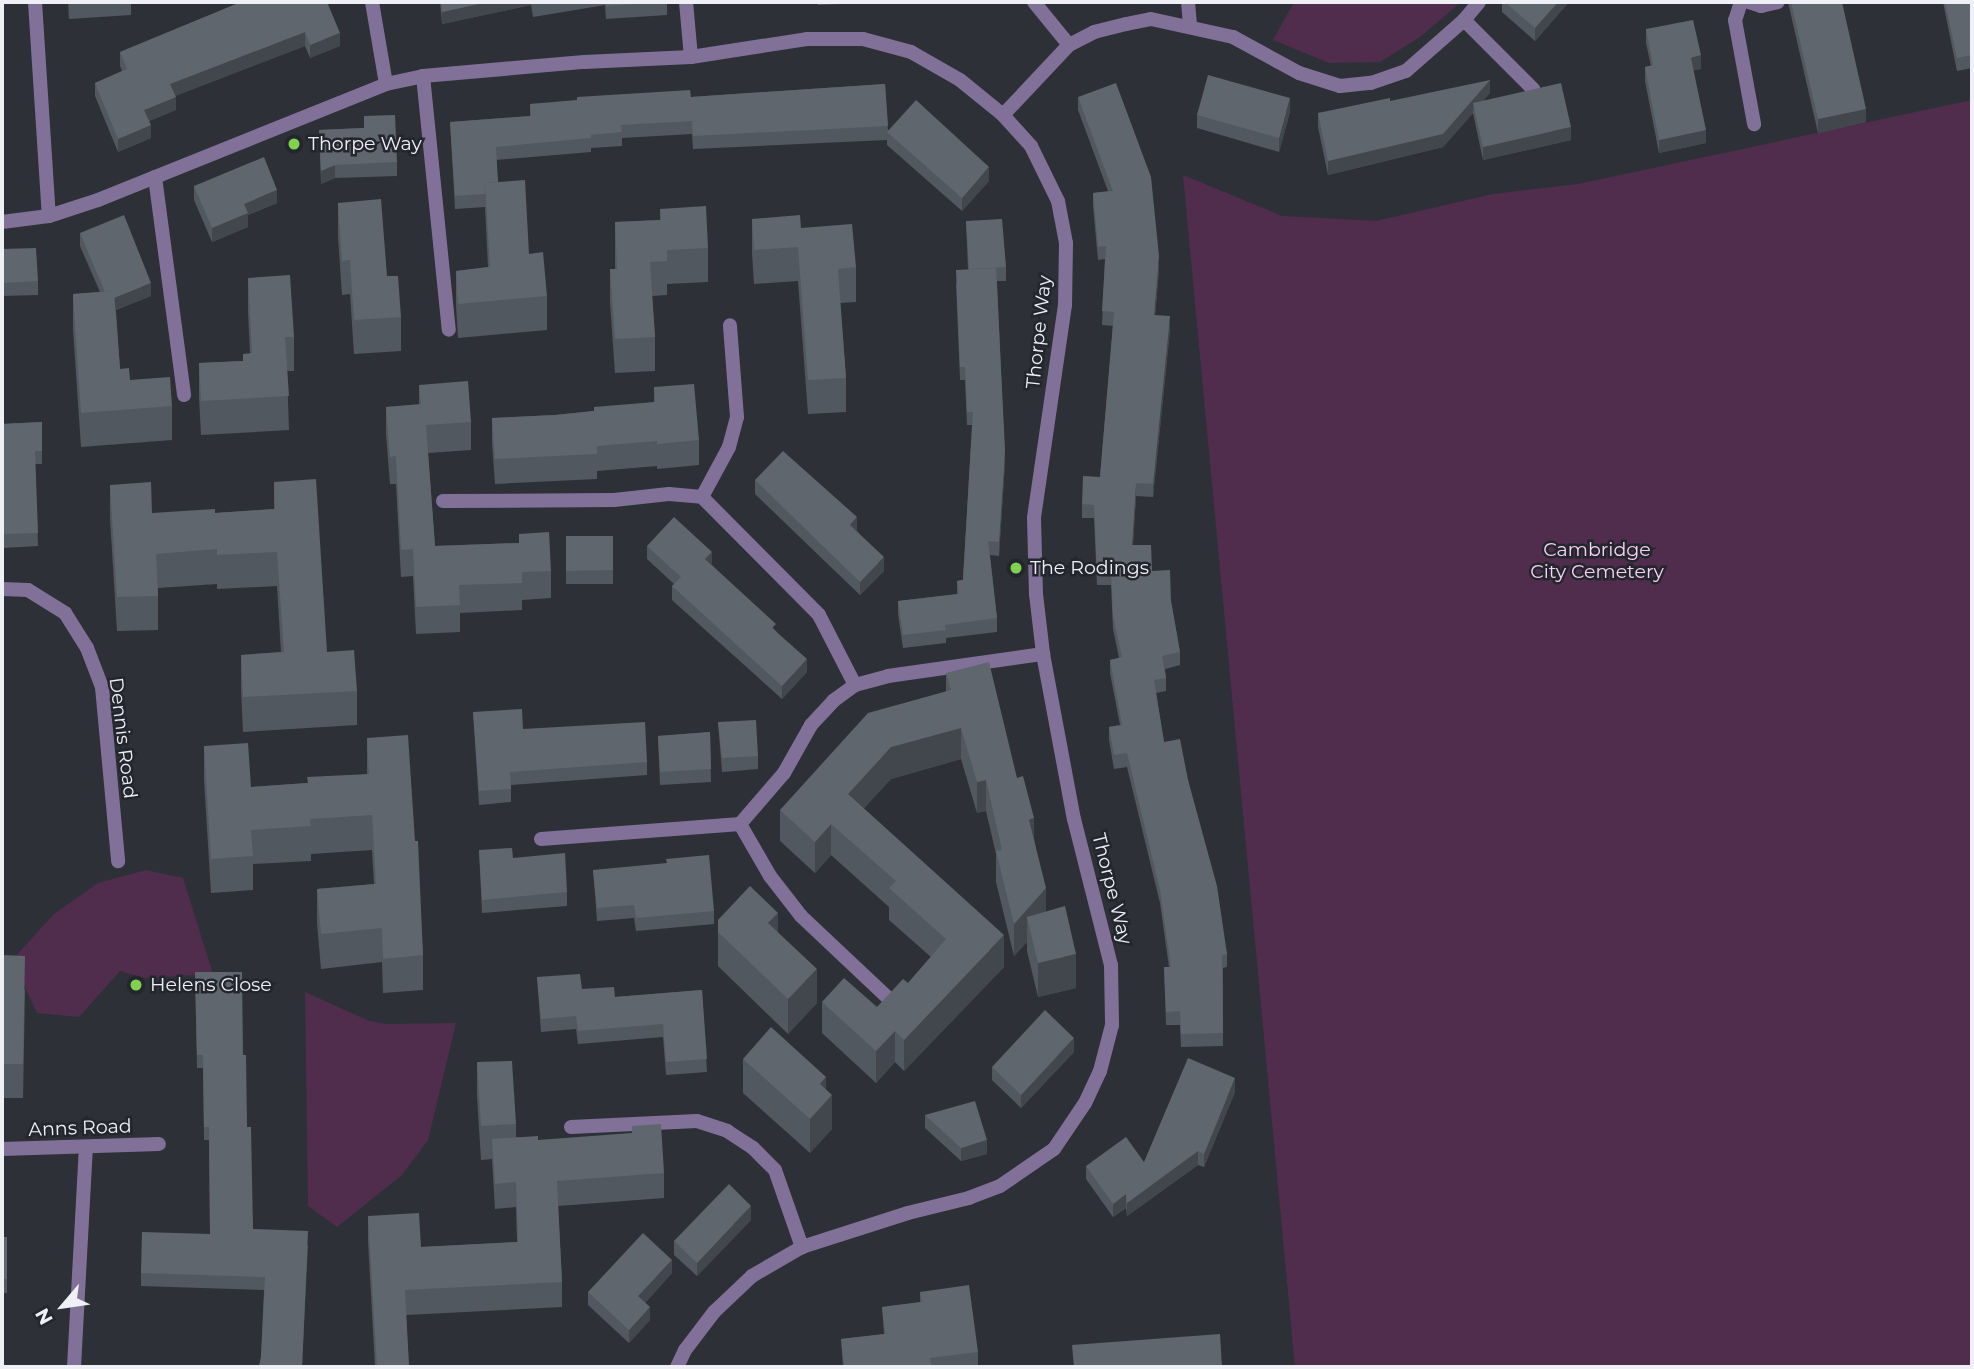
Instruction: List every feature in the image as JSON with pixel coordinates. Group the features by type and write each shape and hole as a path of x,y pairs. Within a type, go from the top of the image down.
{"street":[{"path":"35,2 49,216"},
{"path":"372,2 386,83"},
{"path":"686,2 691,57"},
{"path":"1034,2 1069,45"},
{"path":"1188,2 1190,26"},
{"path":"1003,115 1069,45 1094,33 1151,19 1233,37 1299,73 1340,86 1371,83 1406,71 1464,20 1479,2"},
{"path":"1741,2 1735,20 1754,124"},
{"path":"1749,2 1761,6 1778,2"},
{"path":"1464,20 1533,89"},
{"name":"Thorpe Way","path":"2,222 49,216 98,200 386,83 423,76 584,62 691,57 807,39 863,38 911,52 960,80 1003,115 1031,146 1058,201 1066,243 1065,306 1034,518 1036,594 1043,654 1074,819 1111,965 1112,1025 1100,1071 1085,1103 1054,1149 1000,1186 969,1198 883,1220 802,1247 752,1276 714,1312 677,1367"},
{"path":"423,76 449,330"},
{"path":"155,177 184,396"},
{"path":"702,496 729,447 737,417 730,325"},
{"path":"443,501 614,500 669,494 702,496 819,615 855,685"},
{"name":"Dennis Road","path":"2,589 28,590 65,613 87,648 102,687 118,861"},
{"path":"541,839 740,824 784,773 811,725 833,701 855,685 888,677 1043,654"},
{"path":"740,824 770,876 801,916 890,1000"},
{"path":"571,1128 696,1121 727,1131 753,1148 775,1170 802,1247"},
{"name":"Anns Road","path":"2,1149 159,1144"},
{"path":"74,1367 86,1148"}],"green space":[{"path":"1294,2 1461,2 1420,37 1380,62 1329,63 1273,40"},
{"name":"Cambridge City Cemetery","path":"1972,100 1972,1367 1295,1367 1183,175 1282,216 1376,221 1493,194 1578,184"},
{"path":"146,870 183,878 213,974 144,978 120,971 79,1017 37,1013 12,960 54,914 98,883"},
{"path":"305,992 369,1021 387,1024 456,1023 428,1140 402,1175 337,1227 308,1206"}],"building":[{"path":"241,2 327,2 340,33 310,45 305,32 170,84 176,97 144,110 151,125 118,139 95,83 127,69 120,52"},
{"path":"441,2 488,2 442,12"},
{"path":"606,2 667,2 606,6"},
{"path":"1505,2 1558,2 1535,28"},
{"path":"1791,2 1842,2 1866,109 1818,119"},
{"path":"1945,2 1972,2 1972,55 1957,58"},
{"path":"1693,20 1701,55 1691,58 1706,130 1659,140 1645,67 1653,65 1646,29"},
{"path":"1208,75 1290,98 1279,138 1197,115"},
{"path":"1490,80 1443,134 1328,161 1318,113"},
{"path":"1116,83 1151,177 1159,256 1154,315 1170,316 1153,484 1136,483 1132,545 1151,545 1152,571 1170,570 1171,601 1180,652 1162,656 1166,678 1154,680 1164,742 1180,739 1188,780 1217,886 1227,954 1222,955 1223,1033 1181,1034 1180,1011 1166,1012 1164,967 1171,967 1160,890 1127,753 1114,755 1109,727 1122,725 1110,660 1122,657 1113,616 1111,572 1097,572 1094,505 1082,504 1083,476 1100,477 1114,312 1102,311 1106,246 1098,247 1093,193 1113,191 1078,97"},
{"path":"1561,83 1571,127 1483,147 1473,103"},
{"path":"885,84 888,126 693,136 692,121 621,125 622,132 591,135 591,138 496,147 498,182 485,183 485,194 455,196 450,122 531,116 530,104 577,100 577,97 690,90 691,97"},
{"path":"916,100 989,167 962,198 887,132"},
{"path":"395,115 397,162 335,165 321,171 319,130 364,128 364,116"},
{"path":"264,157 277,190 244,204 248,213 212,228 194,186"},
{"path":"525,180 529,254 543,252 547,296 458,304 456,271 490,267 485,183"},
{"path":"381,199 387,276 398,276 401,317 354,320 350,260 342,261 338,203"},
{"path":"706,206 708,248 667,250 667,261 650,262 655,337 615,339 610,269 617,269 615,222 661,220 660,209"},
{"path":"124,215 151,283 114,298 114,291 105,292 80,233"},
{"path":"800,215 801,228 852,224 856,267 838,269 846,378 808,380 798,247 754,250 752,219"},
{"path":"1002,219 1006,267 969,269 966,221"},
{"path":"36,248 38,281 2,283 2,249"},
{"path":"996,268 1005,450 999,542 988,541 997,618 945,625 946,630 903,635 898,601 959,594 957,581 963,580 973,412 967,412 965,367 960,367 956,270"},
{"path":"290,275 294,337 285,337 289,396 201,401 199,363 243,361 243,354 252,353 248,278"},
{"path":"114,291 120,369 129,368 130,380 170,377 172,406 81,413 73,294"},
{"path":"468,381 471,422 426,425 435,546 519,543 519,534 549,532 551,571 522,572 522,583 459,585 460,605 416,607 413,549 401,550 396,456 390,457 386,407 421,404 419,385"},
{"path":"694,384 699,440 597,446 597,454 495,459 492,418 555,415 594,411 594,407 655,402 654,387"},
{"path":"42,422 42,451 35,451 38,533 2,534 2,424"},
{"path":"783,451 857,517 850,525 884,557 860,582 755,480"},
{"path":"316,479 327,652 354,650 357,691 243,697 241,655 284,652 277,552 217,555 217,549 156,554 158,596 117,597 110,485 151,482 152,513 215,509 215,513 275,509 274,482"},
{"path":"674,517 712,552 705,559 776,624 772,628 807,659 782,686 672,586 681,577 647,546"},
{"path":"566,536 613,536 613,570 566,571"},
{"path":"989,662 1017,778 1023,776 1034,818 1029,820 1046,888 1014,924 996,851 1002,850 986,780 977,782 961,728 891,747 848,794 1004,935 904,1040 895,1031 876,1051 822,1002 844,978 877,1007 903,979 908,983 946,939 889,888 896,881 831,824 815,842 780,810 868,713 951,690 946,673"},
{"path":"522,709 523,729 645,722 647,762 510,772 511,789 479,791 473,712"},
{"path":"756,720 758,756 722,758 718,722"},
{"path":"710,732 711,769 660,772 658,736"},
{"path":"408,735 415,841 418,841 423,955 383,959 382,928 321,934 317,889 376,884 372,815 310,819 311,826 251,830 253,856 211,859 204,746 248,743 251,787 308,783 307,777 369,774 367,738"},
{"path":"512,848 513,858 565,853 567,892 482,900 479,850"},
{"path":"709,855 714,911 636,918 634,905 597,908 593,870 667,863 666,859"},
{"path":"750,886 778,913 768,923 817,969 788,999 718,932 718,920"},
{"path":"1065,906 1076,954 1038,963 1027,917"},
{"path":"2,955 25,956 23,1064 2,1064"},
{"path":"195,972 242,972 243,1055 246,1055 247,1127 251,1127 253,1229 308,1231 302,1367 259,1367 265,1277 141,1273 142,1232 210,1234 209,1127 204,1127 203,1055 197,1055"},
{"path":"580,974 582,989 614,987 615,997 702,990 707,1059 666,1062 663,1024 578,1031 576,1016 541,1019 537,977"},
{"path":"1045,1010 1074,1038 1021,1095 992,1067"},
{"path":"771,1027 826,1077 820,1084 832,1095 810,1119 743,1059"},
{"path":"1188,1058 1235,1078 1204,1154 1198,1151 1127,1203 1126,1194 1113,1204 1086,1166 1126,1137 1144,1162"},
{"path":"512,1061 516,1124 481,1126 477,1062"},
{"path":"975,1101 987,1140 961,1148 925,1115"},
{"path":"661,1124 664,1173 557,1181 562,1282 405,1290 409,1367 377,1367 368,1216 419,1213 421,1247 518,1242 516,1182 495,1184 492,1139 538,1136 538,1140 632,1133 632,1126"},
{"path":"729,1184 751,1206 697,1263 674,1241"},
{"path":"643,1233 672,1260 638,1296 650,1307 629,1330 588,1292"},
{"path":"2,1237 7,1237 7,1279 2,1279"},
{"path":"969,1285 978,1352 930,1358 931,1365 916,1367 844,1367 841,1339 885,1334 882,1307 922,1302 920,1292"},
{"path":"1220,1334 1222,1367 1074,1367 1072,1345"}],"place":[{"name":"Thorpe Way","path":"294,144"},
{"name":"The Rodings","path":"1016,568"},
{"name":"Helens Close","path":"136,985"}]}
